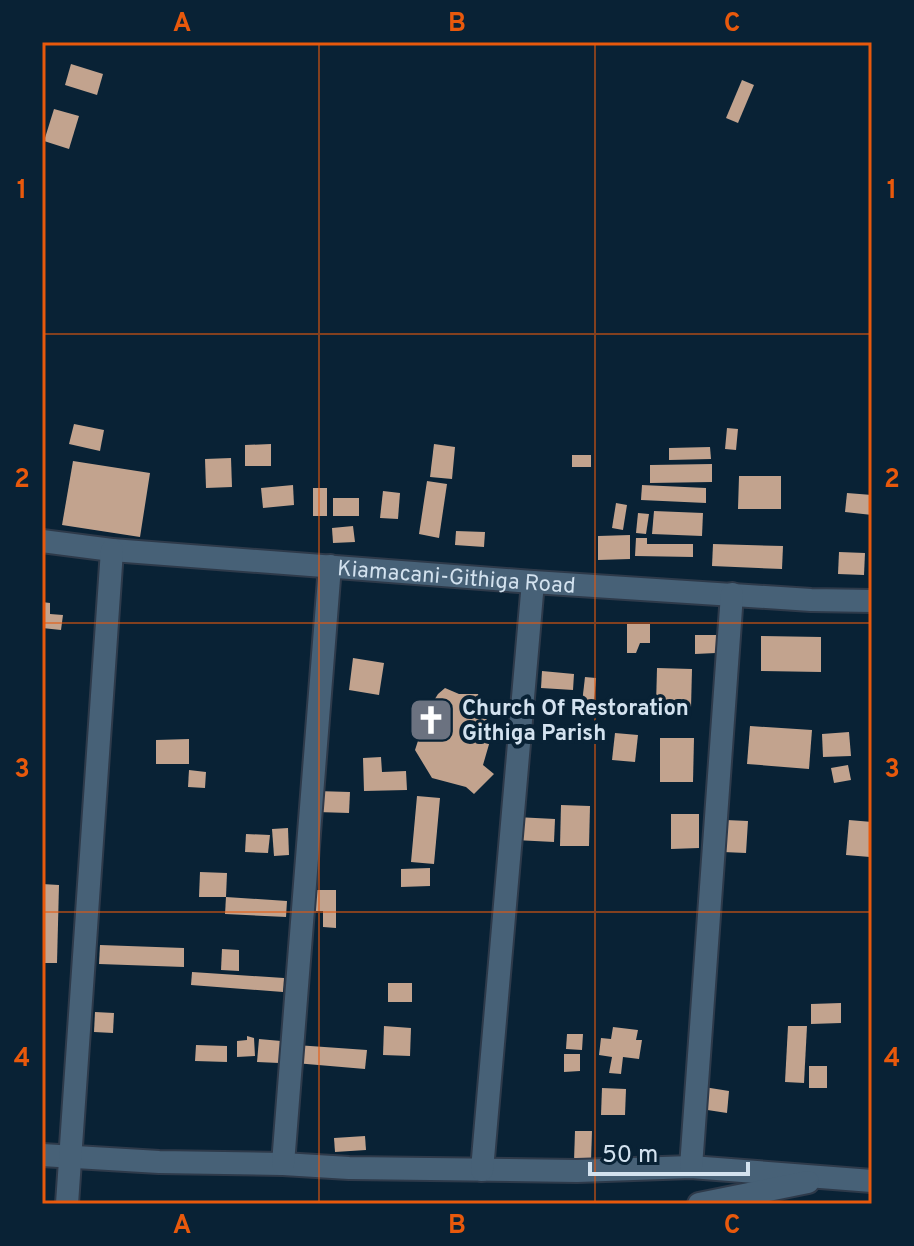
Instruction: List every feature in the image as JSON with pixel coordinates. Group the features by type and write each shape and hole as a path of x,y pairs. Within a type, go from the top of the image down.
{"street":[{"name":"Kiamacani-Githiga Road","path":"42,541 112,550 533,582 811,600 872,601"},
{"path":"67,1204 112,550"},
{"path":"283,1164 330,566"},
{"path":"482,1170 533,582"},
{"path":"691,1167 732,594"},
{"path":"42,1155 349,1168 577,1171 691,1167 872,1181"},
{"path":"699,1204 829,1178"}],"building":[{"path":"71,64 103,74 97,95 65,85"},
{"path":"742,80 754,85 738,123 726,118"},
{"path":"54,109 79,116 69,149 44,141"},
{"path":"74,424 104,430 100,451 69,444"},
{"path":"727,428 738,429 736,450 725,449"},
{"path":"271,444 271,466 245,466 245,445"},
{"path":"434,444 455,447 452,479 430,477"},
{"path":"710,447 711,459 669,460 669,448"},
{"path":"572,455 591,455 591,467 572,467"},
{"path":"231,458 232,487 206,488 205,459"},
{"path":"73,461 150,473 140,537 62,525"},
{"path":"712,464 712,482 650,483 650,465"},
{"path":"739,476 781,476 781,509 738,509"},
{"path":"427,481 447,484 439,538 419,534"},
{"path":"293,485 294,505 263,508 261,488"},
{"path":"642,485 706,488 706,503 641,500"},
{"path":"313,488 327,488 327,516 313,516"},
{"path":"383,491 400,493 398,519 380,518"},
{"path":"847,493 872,495 872,515 845,512"},
{"path":"333,498 359,498 359,516 333,516"},
{"path":"616,503 627,505 623,530 612,528"},
{"path":"654,511 703,513 702,536 652,534"},
{"path":"638,513 649,514 646,534 636,533"},
{"path":"353,526 355,542 333,543 332,528"},
{"path":"456,531 485,532 484,547 455,545"},
{"path":"630,535 630,559 598,560 598,536"},
{"path":"636,538 647,538 647,544 693,544 693,557 635,556"},
{"path":"713,544 783,546 782,569 712,566"},
{"path":"839,552 865,553 864,575 838,574"},
{"path":"42,602 50,603 50,614 63,615 61,630 42,628"},
{"path":"627,624 650,624 650,643 640,643 636,653 627,653"},
{"path":"695,635 716,635 716,653 695,654"},
{"path":"761,636 821,637 821,672 761,671"},
{"path":"353,658 384,663 379,695 349,690"},
{"path":"657,668 692,669 691,708 656,706"},
{"path":"542,671 574,674 573,690 541,688"},
{"path":"585,677 596,678 594,705 582,703"},
{"path":"445,688 459,694 478,694 492,734 483,765 494,774 474,794 466,787 432,778 415,750 428,710"},
{"path":"750,726 812,730 809,769 747,764"},
{"path":"849,732 851,756 823,757 822,734"},
{"path":"615,733 638,735 635,762 612,760"},
{"path":"660,738 694,738 693,782 660,782"},
{"path":"189,739 189,764 156,764 156,740"},
{"path":"381,757 382,772 406,771 407,790 364,791 363,758"},
{"path":"848,765 851,780 834,783 831,768"},
{"path":"189,770 206,772 205,788 188,787"},
{"path":"317,791 350,792 349,813 317,812"},
{"path":"417,796 440,798 434,864 411,862"},
{"path":"561,805 590,806 589,846 560,846"},
{"path":"671,814 699,814 699,848 671,849"},
{"path":"516,817 555,819 554,842 515,840"},
{"path":"726,820 748,821 746,853 723,852"},
{"path":"849,820 872,822 870,857 846,855"},
{"path":"288,828 289,855 274,856 272,829"},
{"path":"246,834 270,835 268,853 245,852"},
{"path":"430,868 430,886 401,887 401,869"},
{"path":"200,872 227,873 226,897 199,897"},
{"path":"42,884 59,885 57,963 42,963"},
{"path":"314,890 336,890 336,928 323,927 323,911 314,911"},
{"path":"226,897 287,901 286,917 225,914"},
{"path":"100,945 184,948 184,967 99,964"},
{"path":"222,949 239,950 239,971 221,970"},
{"path":"192,972 284,978 283,992 191,985"},
{"path":"388,983 412,983 412,1002 388,1002"},
{"path":"841,1003 841,1023 811,1024 811,1004"},
{"path":"95,1012 114,1013 113,1033 94,1032"},
{"path":"384,1026 411,1028 410,1056 383,1055"},
{"path":"788,1026 807,1026 804,1083 785,1082"},
{"path":"613,1027 638,1030 636,1040 642,1040 639,1059 623,1057 621,1074 609,1073 612,1057 599,1055 601,1038 611,1039"},
{"path":"567,1034 583,1034 582,1050 566,1049"},
{"path":"247,1036 254,1038 255,1056 237,1057 237,1041 247,1040"},
{"path":"259,1039 281,1041 279,1063 257,1062"},
{"path":"196,1045 227,1046 227,1062 195,1061"},
{"path":"296,1045 367,1050 365,1069 295,1063"},
{"path":"564,1054 580,1054 580,1071 564,1072"},
{"path":"809,1066 827,1066 827,1088 809,1088"},
{"path":"704,1087 729,1091 727,1113 701,1109"},
{"path":"602,1088 626,1089 625,1115 601,1115"},
{"path":"575,1131 592,1131 591,1161 574,1161"},
{"path":"365,1136 366,1150 335,1152 334,1138"}],"place":[{"name":"Church Of Restoration Githiga Parish","path":"431,720"}]}
